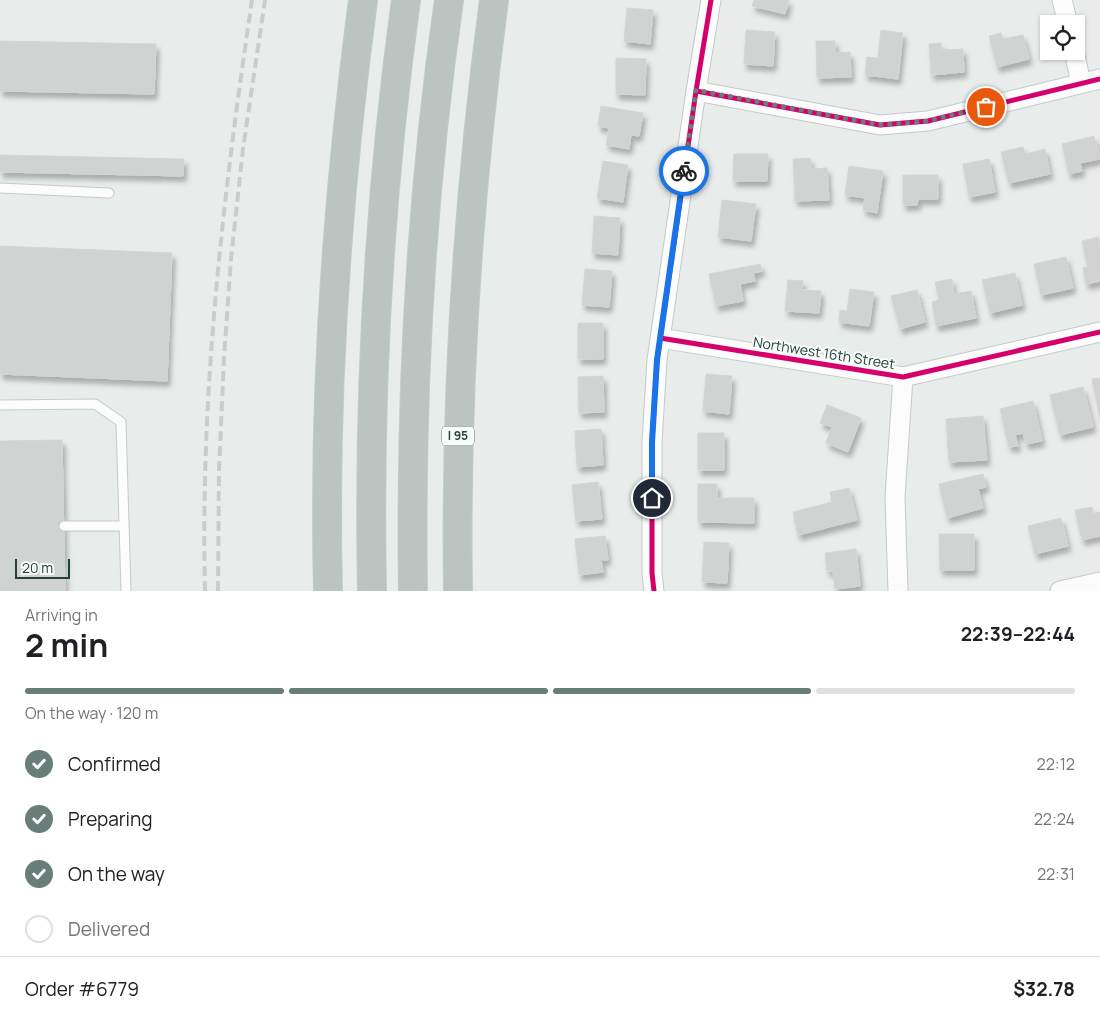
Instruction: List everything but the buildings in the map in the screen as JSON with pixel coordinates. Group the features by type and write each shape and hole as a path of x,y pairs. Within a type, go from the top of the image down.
{"highway":[{"path":"328,591 330,408 335,277 347,138 363,0"},
{"path":"372,591 373,408 381,243 394,99 406,0"},
{"path":"413,591 413,476 420,296 432,143 449,0"},
{"name":"I 95","path":"458,591 457,482 465,280 476,148 494,0"},
{"path":"327,546 335,591"}],"street":[{"path":"654,591 652,573 652,442 660,338 711,0"},
{"path":"1062,0 1066,15"},
{"path":"1076,60 1081,83"},
{"path":"696,90 880,125 928,121 1100,79"},
{"name":"Northwest 16th Street","path":"660,338 903,377 1100,332"},
{"path":"898,591 895,497 903,377"},
{"path":"1060,591 1100,582"}],"lane":[{"path":"0,188 109,193"},
{"path":"0,405 95,404 121,422 126,591"},
{"path":"64,526 124,526"}],"railway":[{"path":"205,591 204,517 210,369 223,221 252,0"},
{"path":"218,591 219,471 231,259 243,149 265,0"}],"cycle path":[{"path":"654,591 652,573 652,442 657,360 711,0"},
{"path":"696,91 880,125 928,121 1100,79"},
{"path":"660,338 903,377 1100,332"}],"way so far":[{"path":"684,171 696,90 880,125 928,121 986,107"}],"route":[{"path":"652,498 652,442 657,360 684,171"}]}
